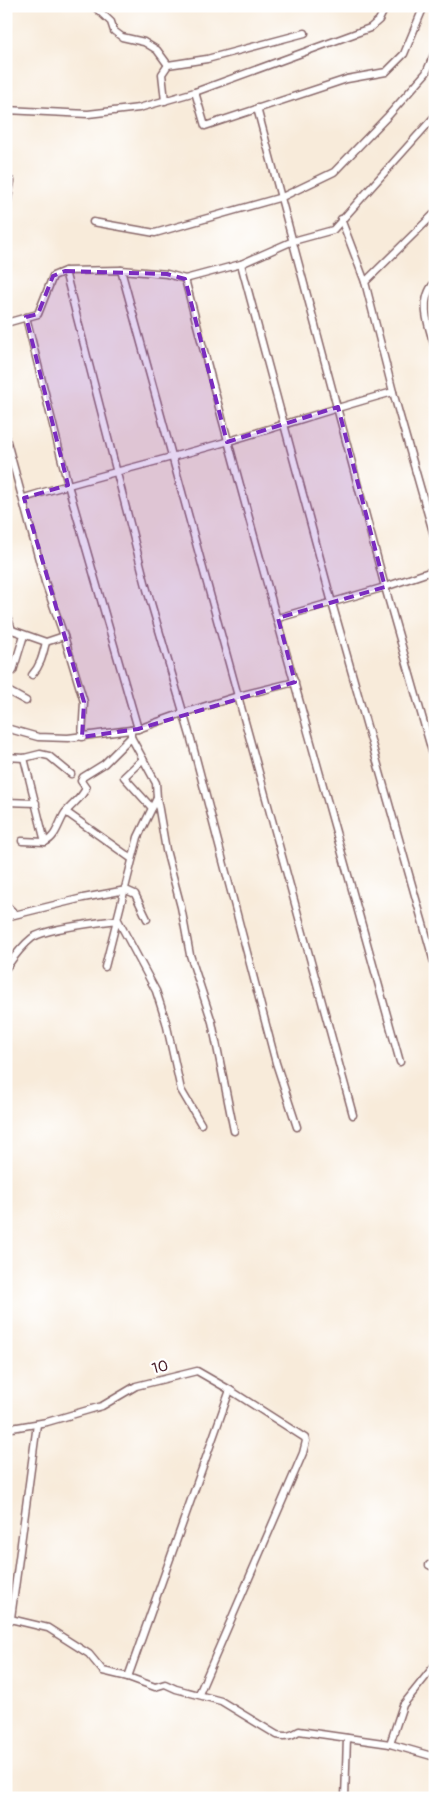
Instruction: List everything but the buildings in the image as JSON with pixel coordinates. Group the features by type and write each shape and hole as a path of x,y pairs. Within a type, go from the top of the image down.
{"street":[{"path":"94,6 111,22 114,31 122,37 144,42 157,50 168,65"},
{"path":"6,110 88,114 139,108 165,101 195,92 370,28 379,20 386,6"},
{"path":"195,92 205,126 347,79 386,72 404,54 424,6"},
{"path":"165,101 162,74 168,65 207,59 305,33"},
{"path":"93,222 155,233 282,197 334,172 426,73 435,52"},
{"path":"257,108 385,587 435,762"},
{"path":"6,323 38,314 53,276 65,271 121,270 167,274 185,279 241,264 293,241 333,230 435,116"},
{"path":"6,212 11,181"},
{"path":"365,282 435,213"},
{"path":"341,219 365,282 393,392 435,539"},
{"path":"241,264 332,603 435,966"},
{"path":"121,270 353,1115"},
{"path":"65,271 146,586 183,713 276,1063 297,1127"},
{"path":"185,279 227,442 278,618 400,1062"},
{"path":"435,282 430,286 425,301 426,320 435,347"},
{"path":"26,317 133,732 143,759 156,783 166,850 181,907 190,955 212,1022 234,1131"},
{"path":"24,498 68,484 227,442 393,392"},
{"path":"6,438 24,498 45,582 84,702 82,737"},
{"path":"278,618 385,587 435,570"},
{"path":"6,614 9,630 46,642 64,636"},
{"path":"13,671 24,635"},
{"path":"32,675 43,656 46,642"},
{"path":"6,728 38,737 82,737 133,732 183,713 238,696 295,682"},
{"path":"6,690 26,701"},
{"path":"22,841 45,842 52,838 66,812 84,793 86,788 81,781 83,777 104,764 133,732"},
{"path":"6,758 24,758 40,754 49,756 71,774"},
{"path":"24,758 45,842"},
{"path":"143,759 124,777 152,808"},
{"path":"104,967 126,890 138,837 157,798"},
{"path":"6,802 36,803"},
{"path":"66,812 132,859"},
{"path":"6,822 7,829"},
{"path":"6,917 126,890 135,894 146,919"},
{"path":"6,905 15,914"},
{"path":"6,968 33,937 58,930 118,920"},
{"path":"118,920 156,991 166,1022 181,1090 201,1124"},
{"name":"10","path":"6,1429 37,1424 102,1406 136,1386 197,1371 305,1438 303,1453 199,1694"},
{"path":"128,1677 230,1390"},
{"path":"37,1424 8,1618 48,1628 90,1654 103,1671 128,1677 155,1687 165,1684 176,1689 221,1701 277,1735 284,1737 299,1731 390,1744 435,1757"},
{"path":"390,1744 404,1705 435,1665"},
{"path":"345,1798 347,1738"}],"highlighted area":[{"path":"65,271 167,274 185,279 227,442 338,407 385,587 278,618 295,682 138,729 82,737 84,702 24,498 68,485 26,317 38,314 53,276"}]}
